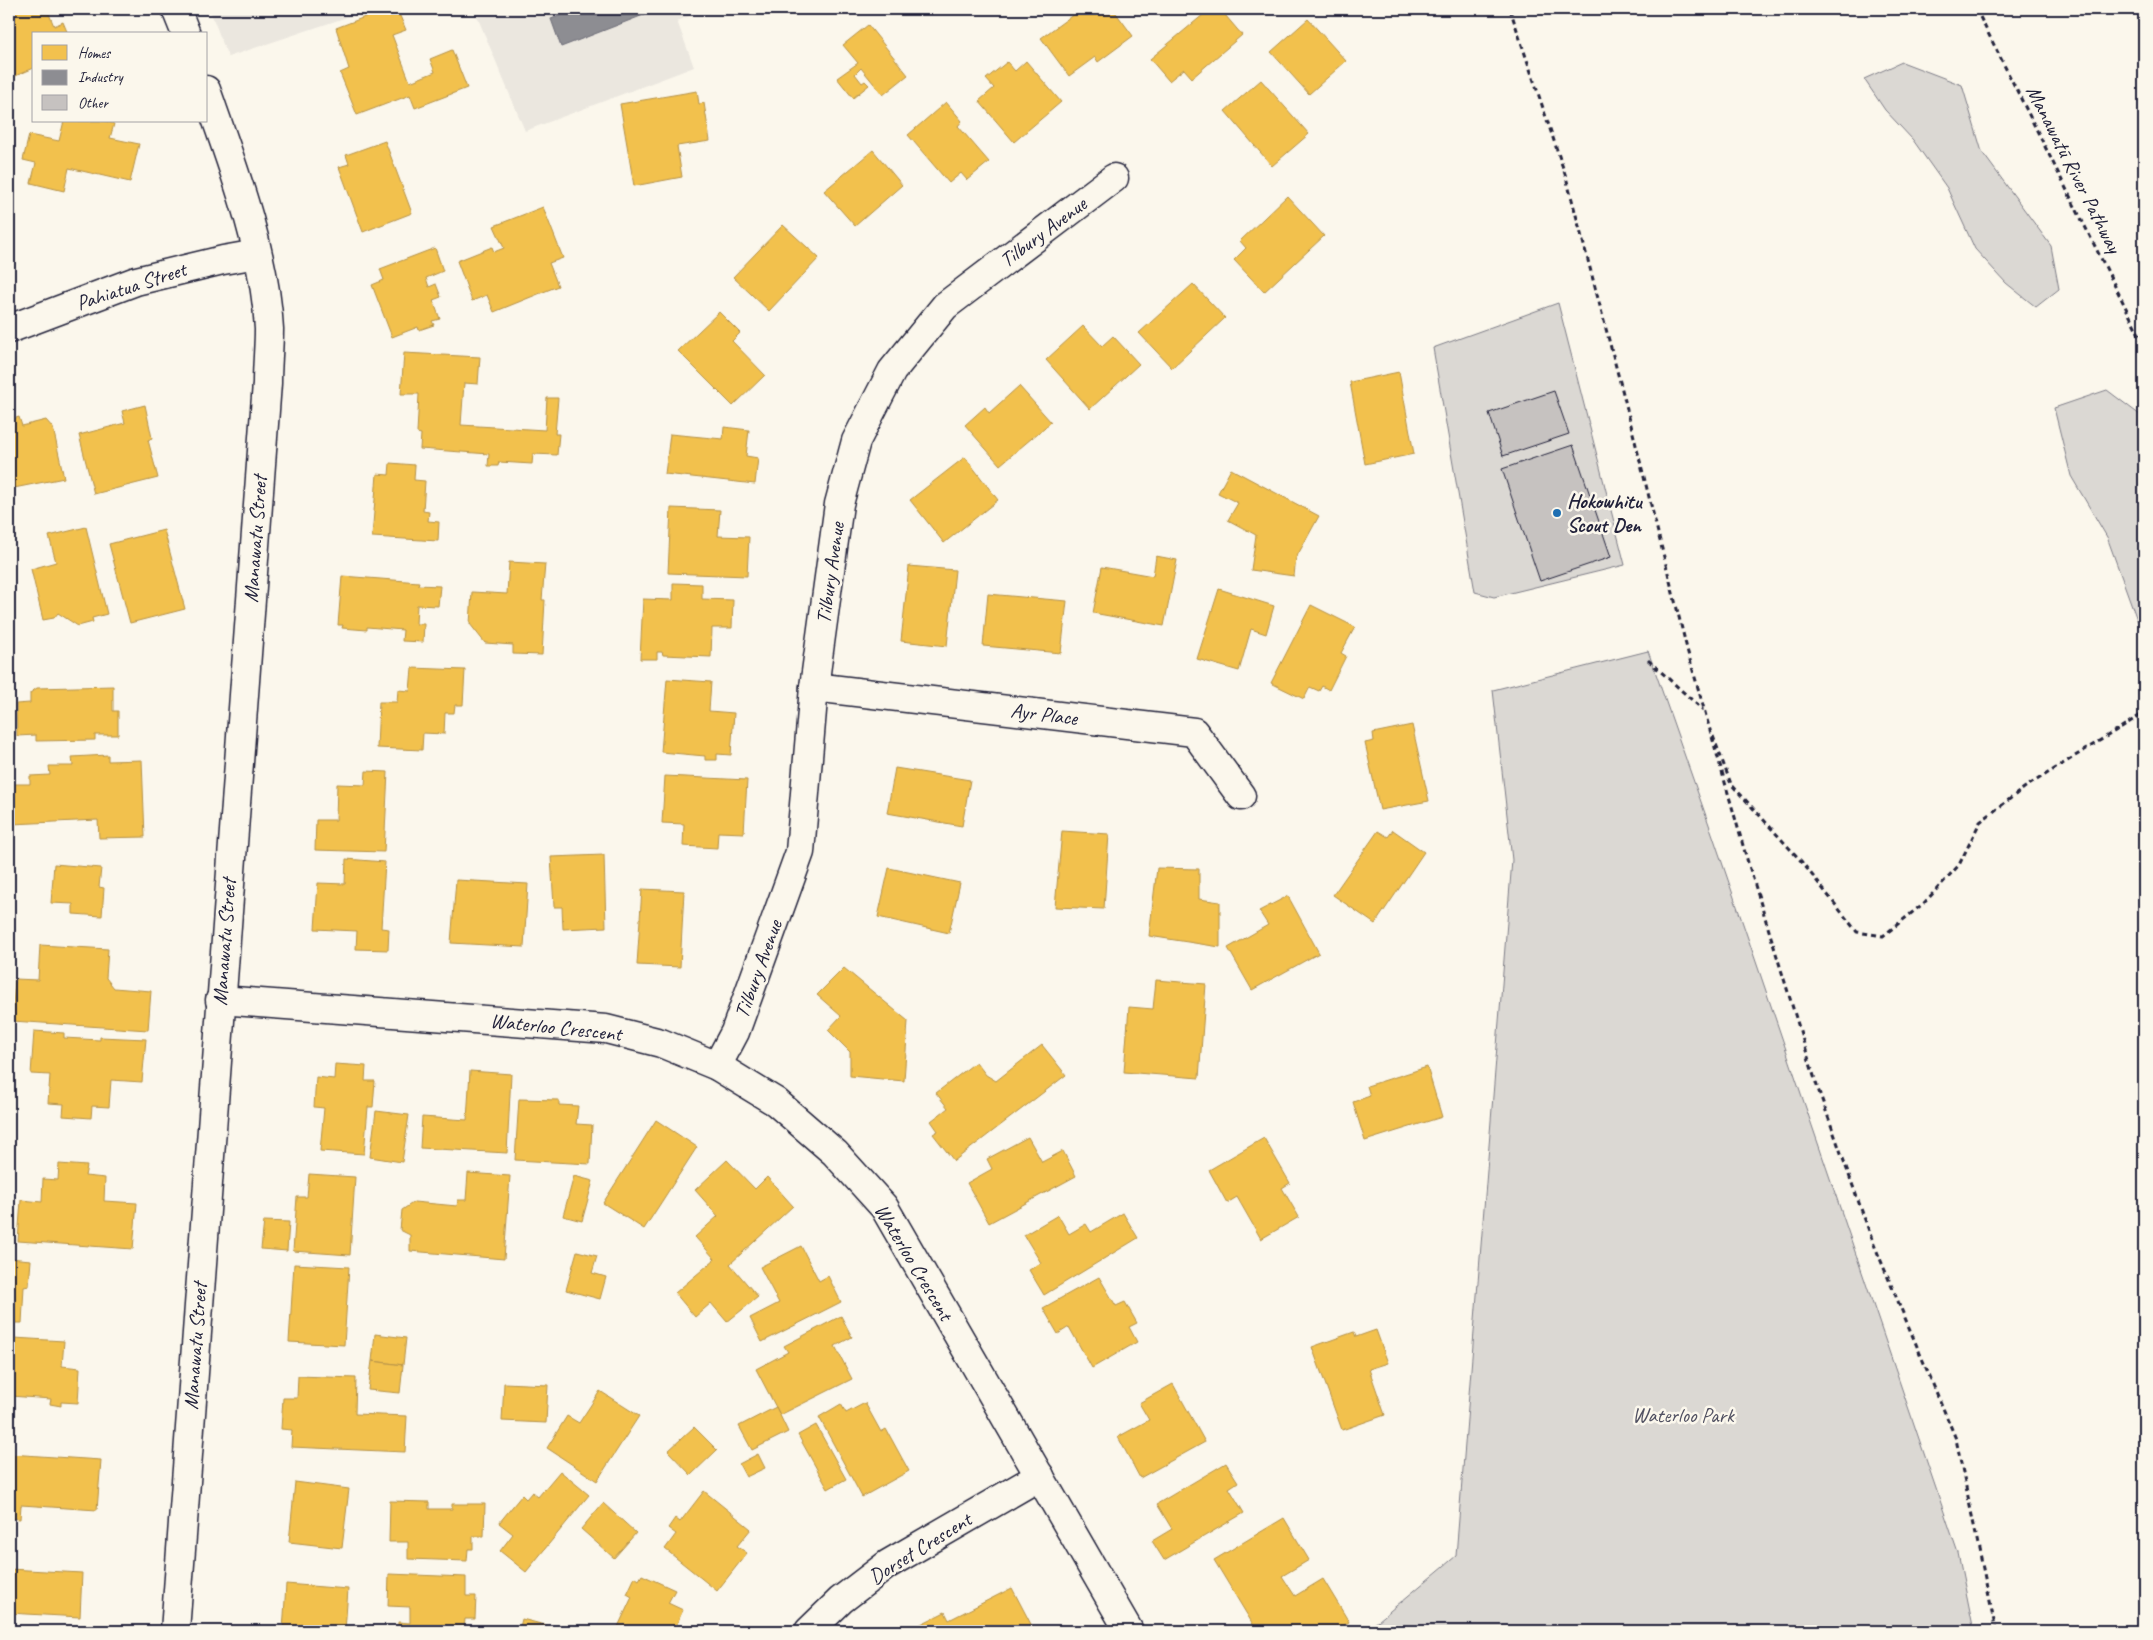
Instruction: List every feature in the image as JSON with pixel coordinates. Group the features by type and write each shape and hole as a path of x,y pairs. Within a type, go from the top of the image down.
{"street":[{"path":"176,9 185,32"},
{"name":"Manawatu Street","path":"175,1631 220,1000 267,383 268,329 257,254 245,204 208,96"},
{"name":"Tilbury Avenue","path":"717,1066 735,1032 800,852 814,687 839,504 856,441 892,371 945,306 1114,178"},
{"name":"Pahiatua Street","path":"9,329 136,281 223,260 257,254"},
{"name":"Ayr Place","path":"814,687 1194,732 1241,796"},
{"name":"Waterloo Crescent","path":"220,1000 606,1028 661,1043 717,1066 776,1102 835,1153 884,1206 1129,1631"},
{"name":"Dorset Crescent","path":"809,1631 841,1600 888,1564 1040,1476"}],"path":[{"path":"1510,9 1566,177 1704,710 1746,856 1817,1086 1873,1242 1956,1439 1996,1631"},
{"name":"Manawatū River Pathway","path":"1976,9 2144,344"},
{"path":"1648,660 1704,710 1731,784 1801,861 1856,932 1884,936 1924,903 1959,865 1980,822 2024,788 2144,713"}],"shaded area":[{"path":"223,9 371,9 228,57 211,13"},
{"path":"474,9 707,9 677,21 694,67 525,131"}],"green space":[{"path":"1902,62 1962,85 1982,152 2051,246 2059,289 2036,307 2006,283 1975,249 1947,188 1913,140 1885,110 1864,79"},
{"path":"1558,303 1625,565 1494,597 1475,592 1433,348"},
{"path":"2107,390 2144,418 2144,630 2140,628 2107,537 2071,476 2054,408"},
{"name":"Waterloo Park","path":"1648,651 1958,1553 1974,1631 1366,1631 1456,1556 1512,860 1493,690"}],"building: Homes":[{"path":"9,9 47,9 54,26 63,22 67,32 32,32 32,69 13,77 9,66"},
{"path":"386,9 397,9 406,30 392,35 410,82 435,72 430,59 452,50 467,88 415,108 410,95 357,115 340,73 349,69 336,28"},
{"path":"1081,9 1113,9 1133,36 1098,62 1095,57 1069,76 1041,38"},
{"path":"1210,9 1220,9 1242,35 1192,78 1184,69 1169,81 1150,59"},
{"path":"1308,19 1346,61 1309,94 1271,52"},
{"path":"868,25 908,75 883,95 861,68 855,74 862,83 865,81 869,85 853,98 837,78 858,63 843,45"},
{"path":"1026,61 1061,102 1014,142 979,101 994,88 986,79 1007,62 1015,71"},
{"path":"1261,80 1309,134 1272,166 1225,111"},
{"path":"697,91 699,104 704,103 710,141 677,146 682,177 634,186 620,104"},
{"path":"946,102 962,121 958,126 989,162 967,180 961,173 949,183 908,135"},
{"path":"64,122 108,122 114,124 110,138 139,144 130,182 69,168 64,191 31,183 36,163 23,160 29,135 59,141"},
{"path":"385,141 412,213 363,232 339,167 349,164 346,155"},
{"path":"873,150 902,185 855,226 824,191"},
{"path":"9,186 16,214 9,216"},
{"path":"1287,196 1324,236 1264,292 1234,260 1246,248 1240,241"},
{"path":"543,207 563,258 549,263 558,286 494,312 487,295 472,301 457,261 492,247 494,252 504,248 494,226"},
{"path":"783,225 819,258 769,311 733,277"},
{"path":"435,248 443,271 426,278 429,287 436,284 441,297 433,300 440,319 432,321 434,325 419,330 418,327 392,337 372,285 384,280 380,269"},
{"path":"1193,284 1225,318 1172,368 1139,333"},
{"path":"719,312 740,333 732,341 765,375 733,406 678,351"},
{"path":"1083,326 1102,346 1113,336 1139,364 1090,409 1046,360"},
{"path":"404,353 480,357 478,384 464,383 461,425 545,430 547,398 558,398 555,434 559,434 557,455 533,454 532,464 499,462 498,466 488,466 489,454 420,449 421,434 417,433 419,394 401,394"},
{"path":"1399,372 1414,454 1365,464 1350,382"},
{"path":"1019,386 1051,422 1000,465 965,425 985,407 989,413"},
{"path":"145,405 152,438 148,440 158,478 94,494 79,435 125,423 122,411"},
{"path":"19,417 22,426 46,420 53,428 64,478 9,489 9,420"},
{"path":"724,427 749,430 746,456 758,458 755,484 665,474 670,434 723,439"},
{"path":"965,457 998,500 944,543 910,500"},
{"path":"390,463 415,465 414,480 425,481 423,511 429,512 428,521 439,522 438,541 372,537 377,474 389,475"},
{"path":"1231,469 1319,516 1296,558 1294,576 1251,570 1256,535 1228,520 1238,503 1218,493"},
{"path":"671,508 720,510 718,536 749,537 747,576 668,573"},
{"path":"86,527 107,614 92,618 93,622 78,626 58,613 54,618 43,620 31,569 56,562 49,536"},
{"path":"164,530 185,609 130,623 109,544"},
{"path":"1156,556 1177,560 1164,626 1093,613 1102,567 1153,576"},
{"path":"509,562 545,564 542,600 545,600 542,655 513,654 513,645 485,643 470,624 472,592 507,594"},
{"path":"909,566 955,570 947,646 901,641"},
{"path":"342,576 419,582 418,585 440,586 438,606 417,605 416,624 424,624 423,642 402,641 403,630 367,627 367,630 342,628 343,625 338,625"},
{"path":"673,583 702,584 702,599 733,600 732,628 712,628 711,657 663,655 662,652 657,652 657,659 640,659 643,599 673,600"},
{"path":"1219,589 1274,606 1266,634 1251,629 1239,671 1197,659"},
{"path":"988,594 1067,601 1061,653 983,646"},
{"path":"1311,605 1355,627 1341,653 1346,656 1329,690 1322,686 1319,691 1310,687 1304,699 1271,683"},
{"path":"412,668 465,670 463,705 455,705 454,713 445,713 444,734 423,733 422,750 377,748 379,702 397,702 398,690 410,691"},
{"path":"667,679 711,682 709,711 734,713 731,755 717,754 717,760 705,760 705,756 661,752"},
{"path":"113,686 113,711 118,711 118,735 95,735 95,740 36,741 36,735 17,736 16,704 30,703 30,693 37,688"},
{"path":"1412,725 1429,801 1380,810 1365,743 1374,741 1373,733"},
{"path":"108,755 108,761 142,760 145,837 99,838 98,820 12,824 9,784 30,784 30,776 50,775 49,766 73,766 72,757"},
{"path":"895,768 970,780 962,826 887,813"},
{"path":"366,771 388,772 384,852 315,850 316,820 336,820 337,784 365,785"},
{"path":"665,776 747,780 744,833 718,832 717,848 683,846 684,824 662,823"},
{"path":"1393,830 1424,852 1375,924 1333,895 1378,831 1388,837"},
{"path":"1062,831 1109,834 1104,909 1055,907"},
{"path":"604,855 606,927 563,929 562,907 554,907 551,857"},
{"path":"346,859 385,862 381,928 389,929 388,950 356,949 357,931 315,929 318,883 345,884"},
{"path":"54,864 101,868 99,887 104,888 102,916 73,914 73,904 51,903"},
{"path":"889,868 960,883 949,933 878,917"},
{"path":"1157,868 1199,869 1199,899 1220,902 1220,947 1149,936"},
{"path":"456,880 528,884 524,947 451,943"},
{"path":"642,889 684,891 680,967 637,965"},
{"path":"1288,896 1319,953 1252,990 1228,948 1268,925 1259,911"},
{"path":"40,945 108,949 106,978 114,988 151,991 148,1030 12,1021 15,979 38,980"},
{"path":"844,968 908,1021 904,1081 850,1076 850,1052 828,1030 841,1016 817,995"},
{"path":"1156,980 1206,984 1199,1078 1124,1072 1129,1007 1153,1009"},
{"path":"34,1031 64,1033 64,1038 100,1040 100,1037 146,1039 142,1082 111,1080 109,1107 92,1106 91,1118 63,1116 64,1104 48,1103 50,1075 31,1074"},
{"path":"9,1041 11,1041 10,1066 9,1066"},
{"path":"1042,1045 1066,1075 954,1161 933,1134 938,1131 931,1121 948,1108 936,1093 976,1062 986,1075 996,1081"},
{"path":"335,1064 366,1066 365,1081 375,1081 373,1107 368,1107 364,1154 320,1151 324,1108 314,1107 316,1077 334,1079"},
{"path":"1427,1067 1442,1117 1365,1141 1353,1102 1370,1096 1367,1086"},
{"path":"470,1071 511,1074 507,1153 420,1148 422,1117 467,1120"},
{"path":"519,1099 559,1100 559,1105 578,1106 576,1124 592,1125 590,1164 515,1160"},
{"path":"376,1111 409,1115 402,1162 370,1157"},
{"path":"656,1120 697,1147 644,1229 603,1203"},
{"path":"1028,1137 1042,1162 1063,1151 1076,1176 989,1223 967,1183 992,1169 987,1159"},
{"path":"1264,1138 1290,1183 1282,1188 1299,1217 1261,1239 1237,1197 1227,1203 1209,1170"},
{"path":"727,1160 755,1189 767,1177 793,1206 730,1264 758,1297 727,1322 711,1303 695,1317 675,1293 715,1259 695,1237 718,1216 695,1190"},
{"path":"59,1164 87,1166 85,1176 105,1178 104,1201 137,1203 133,1249 18,1241 21,1200 42,1202 43,1179 58,1180"},
{"path":"468,1173 510,1176 504,1259 410,1251 410,1235 400,1230 402,1210 414,1202 457,1206 458,1200 466,1200"},
{"path":"309,1174 355,1177 350,1255 293,1251 297,1197 307,1197"},
{"path":"574,1176 593,1181 582,1221 563,1216"},
{"path":"1123,1213 1138,1238 1044,1295 1029,1270 1041,1263 1024,1235 1058,1215 1069,1234 1086,1224 1091,1232"},
{"path":"264,1221 289,1222 287,1251 261,1249"},
{"path":"801,1246 819,1281 828,1276 841,1302 762,1342 750,1318 779,1303 760,1267"},
{"path":"577,1251 597,1256 592,1273 606,1277 600,1299 566,1290"},
{"path":"9,1258 31,1260 29,1286 24,1287 22,1323 9,1323"},
{"path":"294,1264 349,1267 344,1345 289,1342"},
{"path":"1099,1277 1116,1306 1125,1302 1137,1323 1129,1327 1137,1342 1092,1368 1069,1327 1058,1334 1043,1308"},
{"path":"841,1316 852,1337 835,1346 852,1379 780,1415 756,1369 788,1352 784,1346"},
{"path":"1376,1330 1388,1363 1369,1369 1385,1415 1342,1430 1312,1347 1354,1332 1356,1337"},
{"path":"375,1334 406,1338 403,1365 372,1361"},
{"path":"14,1338 64,1341 62,1366 80,1368 78,1403 61,1402 61,1406 50,1404 51,1399 10,1396"},
{"path":"372,1361 403,1365 400,1393 368,1390"},
{"path":"298,1376 356,1378 355,1414 407,1416 405,1452 291,1447 292,1430 281,1429 283,1398 297,1398"},
{"path":"504,1383 548,1385 546,1423 502,1421"},
{"path":"1173,1384 1205,1442 1140,1478 1118,1437 1149,1420 1139,1403"},
{"path":"600,1391 639,1416 597,1481 547,1448 567,1416 579,1423"},
{"path":"865,1403 881,1432 886,1429 909,1471 862,1497 819,1417 841,1404 846,1413"},
{"path":"776,1407 788,1432 752,1450 739,1426"},
{"path":"816,1425 846,1479 828,1489 798,1435"},
{"path":"694,1427 717,1450 691,1475 668,1451"},
{"path":"9,1454 101,1460 97,1510 21,1505 20,1519 9,1518"},
{"path":"758,1454 765,1468 746,1477 739,1464"},
{"path":"1226,1463 1238,1482 1229,1488 1244,1513 1164,1560 1152,1541 1172,1529 1157,1504"},
{"path":"560,1471 589,1495 526,1572 500,1551 513,1534 499,1523 522,1495 526,1499 532,1492 538,1497"},
{"path":"295,1482 349,1489 342,1548 289,1542"},
{"path":"704,1491 751,1529 737,1546 747,1553 717,1591 665,1549 676,1534 668,1528 675,1518 680,1522"},
{"path":"390,1501 429,1502 429,1509 452,1509 452,1504 485,1504 484,1536 473,1536 473,1549 468,1549 467,1561 408,1559 408,1542 389,1542"},
{"path":"603,1503 636,1533 614,1558 581,1529"},
{"path":"1284,1518 1309,1560 1282,1576 1295,1596 1323,1579 1349,1622 1334,1631 1257,1631 1214,1560"},
{"path":"9,1569 82,1573 80,1617 9,1613"},
{"path":"389,1574 466,1577 466,1596 476,1596 475,1619 465,1619 464,1631 398,1631 398,1622 410,1623 410,1607 388,1606"},
{"path":"642,1575 675,1590 668,1603 683,1610 674,1630 677,1631 616,1631 632,1597 627,1594 635,1577 639,1580"},
{"path":"286,1584 348,1589 345,1631 283,1631"},
{"path":"1012,1588 1034,1630 907,1631 945,1612 949,1620"},
{"path":"522,1619 568,1631 519,1631"}],"building: Industry":[{"path":"578,9 644,9 646,14 561,47 551,19"}],"building: Other":[{"path":"1554,391 1569,434 1503,456 1489,413"},
{"name":"Hokowhitu Scout Den","path":"1573,445 1611,557 1540,581 1502,469"}],"place":[{"name":"Hokowhitu Scout Den","path":"1557,513"}]}
